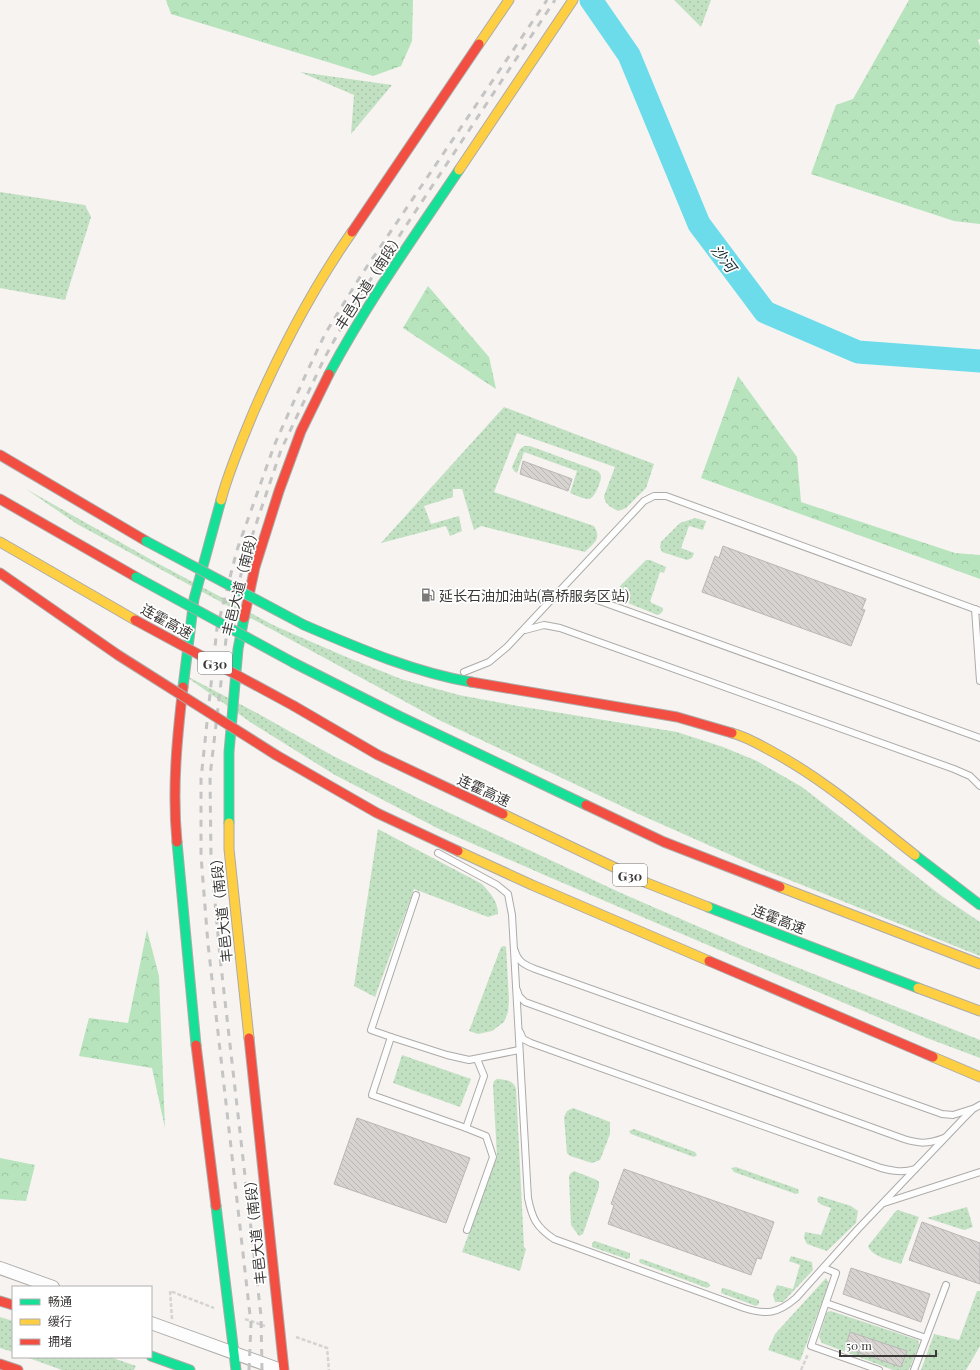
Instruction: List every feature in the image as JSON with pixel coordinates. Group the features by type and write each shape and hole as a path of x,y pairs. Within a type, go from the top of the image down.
{"main road":[{"path":"236,1370 193,1019 175,824 177,740 194,599 223,493 242,439 267,381 314,292 338,252 509,0"},
{"name":"丰邑大道（南段）","path":"284,1370 229,849 229,752 238,649 255,566 279,491 301,431 348,339 374,297 573,0"},
{"path":"0,455 146,541 304,625 383,658 449,678 677,717 744,736 786,759 830,788 980,905"},
{"name":"连霍高速","path":"0,499 136,577 294,663 398,716 664,842 980,964"},
{"name":"连霍高速","path":"0,542 135,620 294,706 378,755 647,883 980,1011"},
{"path":"0,573 118,655 276,755 377,812 532,885 980,1077"},
{"path":"0,1301 12,1306"},
{"path":"152,1356 190,1370"},
{"path":"0,1364 18,1370"}],"street":[{"path":"0,1268 50,1286"},
{"path":"152,1323 281,1370"}],"lane":[{"path":"435,674 457,675 473,670 489,662 507,648 644,500 654,496 666,496 978,610 980,681"},
{"path":"550,601 562,595 576,593 586,596 980,738"},
{"path":"524,630 544,625 560,628 954,769 970,776 980,786"},
{"path":"353,798 370,814 395,829"},
{"path":"434,851 496,884 508,894 512,915 528,1198 531,1213 536,1224 543,1232 554,1239 756,1312 768,1313 777,1311 786,1307 796,1298 915,1169 973,1109"},
{"path":"416,895 371,1030 391,1038 469,1060 519,1050"},
{"path":"513,946 517,957 524,964 535,969 942,1114 953,1115 973,1109 980,1105"},
{"path":"516,987 519,996 525,1002 904,1139 918,1143 931,1143 946,1137"},
{"path":"518,1028 523,1039 531,1043 851,1157 895,1171 907,1172 915,1169"},
{"path":"391,1038 372,1095 486,1136 493,1157 467,1230"},
{"path":"466,1128 484,1076 477,1059"},
{"path":"883,1204 980,1172"},
{"path":"824,1268 836,1273 811,1346 879,1370"},
{"path":"914,1370 946,1285"},
{"path":"826,1303 926,1338"}],"path":[{"path":"801,1370 811,1346"}],"green space":[{"path":"166,0 413,0 412,41 401,66 373,76 171,14"},
{"path":"674,0 711,0 701,27"},
{"path":"909,0 980,0 980,39 978,40 980,46 980,224 954,221 811,174 836,105 853,99"},
{"path":"300,72 392,85 351,134 354,95"},
{"path":"0,192 85,205 91,217 65,300 0,288"},
{"path":"428,286 489,357 496,389 403,328"},
{"path":"738,376 797,457 801,502 955,553 980,555 980,579 701,478"},
{"path":"504,407 654,464 646,488 626,508 618,511 607,504 604,496 615,467 517,433 494,492 594,526 597,538 585,552 481,526 474,530 462,489 453,489 453,497 424,506 431,524 459,516 462,531 450,536 446,526 381,543"},
{"path":"524,446 530,446 598,471 601,475 601,479 597,490 589,499 570,493 577,471 524,452 517,473 512,467 520,449"},
{"path":"26,489 157,563 275,626 401,679 459,695 677,732 723,747 757,761 802,787 943,897 980,922 980,956 767,871 634,812 439,720 77,524"},
{"path":"695,518 706,521 703,530 689,526 681,548 694,553 692,558 687,560 662,552 660,547 661,542 680,523"},
{"path":"646,560 650,560 666,567 664,573 660,572 650,602 663,608 663,611 657,615 628,603 621,598 619,594 620,586"},
{"path":"181,673 257,713 335,757 422,800 621,893 743,946 980,1040 980,1058 927,1038 738,958 439,829 335,775 253,724"},
{"path":"378,829 482,884 495,901 498,914 488,917 414,889 375,997 354,986"},
{"path":"147,930 159,976 165,1128 152,1068 79,1056 89,1018 128,1023"},
{"path":"501,947 506,947 509,1000 508,1012 504,1022 492,1031 478,1034 469,1031"},
{"path":"402,1055 471,1079 460,1107 393,1083"},
{"path":"497,1079 510,1081 516,1088 524,1247 526,1249 520,1271 462,1252 497,1156 493,1085 494,1081"},
{"path":"573,1108 610,1122 610,1134 600,1160 592,1163 570,1156 567,1153 564,1117 567,1111"},
{"path":"634,1129 695,1152 697,1155 694,1157 631,1134 629,1131"},
{"path":"0,1158 35,1165 26,1201 0,1199"},
{"path":"736,1167 798,1189 799,1193 796,1194 734,1172 731,1168"},
{"path":"574,1171 599,1182 599,1187 583,1234 579,1236 571,1225 569,1176"},
{"path":"819,1196 851,1206 858,1211 856,1223 827,1251 807,1244 804,1238 805,1232 821,1235 831,1208 819,1203 817,1199"},
{"path":"967,1207 973,1227 964,1230 927,1218"},
{"path":"898,1210 919,1217 901,1264 873,1253 868,1246"},
{"path":"595,1241 630,1253 630,1258 627,1259 592,1247 592,1243"},
{"path":"791,1256 812,1262 813,1270 783,1302 775,1302 773,1295 777,1285 793,1289 800,1265 789,1261"},
{"path":"640,1259 709,1283 710,1286 707,1288 640,1263"},
{"path":"826,1278 829,1283 800,1361 768,1350 775,1334"},
{"path":"722,1288 759,1300 759,1304 756,1306 721,1293"},
{"path":"977,1291 980,1291 980,1346 966,1370 921,1370 934,1334 959,1340"},
{"path":"831,1311 918,1340 919,1345 909,1370 893,1370 822,1343 819,1337 827,1312"},
{"path":"0,1317 12,1321 12,1352 0,1348"},
{"path":"29,1358 113,1358 136,1366 134,1370 62,1370"}],"building":[{"path":"523,461 572,479 568,491 520,474"},
{"path":"723,546 866,599 862,609 865,610 851,646 702,592 715,556 719,558"},
{"path":"357,1118 470,1158 446,1223 334,1184"},
{"path":"624,1169 774,1222 761,1259 757,1258 751,1275 608,1224 614,1205 611,1204"},
{"path":"922,1222 980,1243 980,1284 909,1260"},
{"path":"851,1268 930,1294 921,1322 843,1294"},
{"path":"850,1332 907,1351 901,1367 845,1348"}],"waterway":[{"name":"沙河","path":"591,0 629,55 699,224 765,312 858,352 980,361"}],"railway":[{"path":"249,1370 251,1324 208,944 201,856 201,779 217,628 237,550 274,446 325,334 360,277 547,0"},
{"path":"262,1370 261,1316 220,957 211,858 210,776 227,631 246,554 281,450 324,359 353,306 555,0"}],"traffic: fast":[{"path":"329,374 375,296 459,170"},
{"path":"183,687 194,599 221,500"},
{"path":"146,541 304,625"},
{"path":"136,577 294,663"},
{"path":"229,823 229,752 238,649 244,618"},
{"path":"304,625 365,651 407,666 449,678 471,682"},
{"path":"294,663 399,716 586,805"},
{"path":"177,842 196,1045"},
{"path":"915,855 980,905"},
{"path":"708,907 918,988"},
{"path":"216,1206 236,1370"},
{"path":"152,1356 190,1370"}],"traffic: slow":[{"path":"479,44 509,0"},
{"path":"459,170 573,0"},
{"path":"221,500 240,444 275,365 298,319 352,232"},
{"path":"0,542 135,620"},
{"path":"732,733 758,744 811,775 846,800 915,855"},
{"path":"503,814 647,883 708,907"},
{"path":"229,823 229,849 249,1038"},
{"path":"458,851 532,885 709,961"},
{"path":"780,887 980,964"},
{"path":"918,988 980,1011"},
{"path":"933,1057 980,1077"}],"traffic: jam":[{"path":"352,232 479,44"},
{"path":"244,618 255,567 279,491 301,431 329,374"},
{"path":"0,455 146,541"},
{"path":"0,499 136,577"},
{"path":"0,573 118,655"},
{"path":"135,620 294,706"},
{"path":"118,655 276,755"},
{"path":"471,682 677,717 732,733"},
{"path":"177,842 175,784 177,745 183,687"},
{"path":"294,706 378,755 503,814"},
{"path":"276,755 377,813 458,851"},
{"path":"586,805 664,842 780,887"},
{"path":"709,961 933,1057"},
{"path":"249,1038 284,1370"},
{"path":"196,1045 216,1206"},
{"path":"0,1301 12,1305"},
{"path":"0,1364 18,1370"}],"place":[{"name":"延长石油加油站(高桥服务区站)","path":"428,595"}]}
